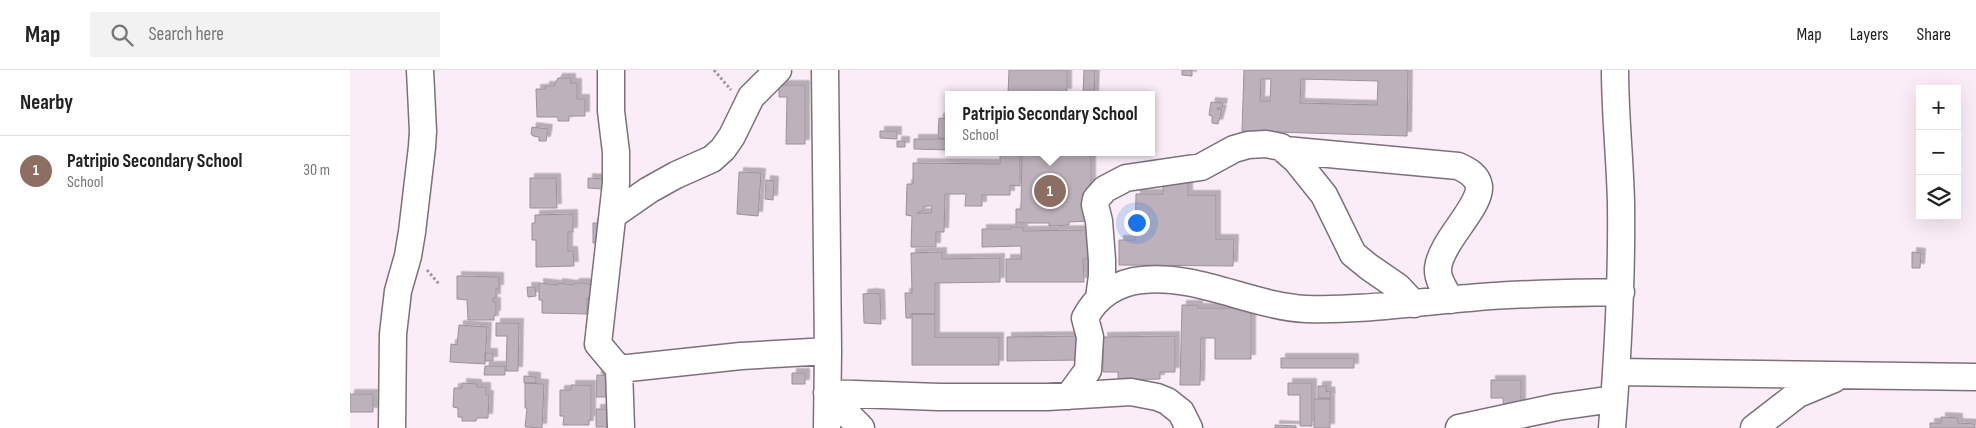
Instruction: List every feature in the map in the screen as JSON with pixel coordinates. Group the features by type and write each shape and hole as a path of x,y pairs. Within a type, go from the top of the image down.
{"street":[{"path":"392,428 393,334 398,291 408,256 412,232 422,146 420,70"},
{"path":"611,70 611,111 616,152 616,183 598,344 618,369 622,428"},
{"path":"613,215 676,174 712,159 723,149 732,136 751,98 778,70"},
{"path":"825,70 827,428"},
{"path":"1612,428 1621,292 1620,171 1615,107 1615,70"},
{"path":"1099,298 1102,260 1099,221 1095,205 1096,199 1105,189 1126,178 1201,167 1241,146 1272,144 1285,150 1309,175 1321,191 1353,254 1369,268 1398,287 1414,304"},
{"path":"1285,150 1458,166 1470,171 1479,186 1477,198 1447,242 1438,269 1442,285 1451,300"},
{"path":"1069,396 1088,370 1090,337 1084,318 1091,306 1099,298 1117,287 1131,282 1152,280 1184,282 1229,292 1273,305 1297,308 1372,308 1500,295 1621,292"},
{"path":"618,369 741,356 828,351"},
{"path":"1616,372 1976,377"},
{"path":"1754,428 1798,394 1842,375"},
{"path":"827,393 939,397 1069,396 1131,392 1167,401 1181,412 1189,428"},
{"path":"827,393 861,428"},
{"path":"1459,428 1557,407 1614,399"}],"building":[{"path":"1009,70 1067,70 1067,91 1008,91"},
{"path":"1084,70 1095,70 1094,91 1083,91"},
{"path":"1182,70 1192,70 1192,76 1182,75"},
{"path":"1244,70 1408,70 1407,136 1242,131","holes":["1261,79 1271,79 1270,101 1260,101","1301,79 1378,81 1377,105 1300,103"]},
{"path":"558,78 571,78 571,83 577,83 577,99 585,99 585,116 569,116 569,121 558,121 558,117 537,117 536,89 554,86"},
{"path":"779,85 805,85 805,144 786,144 787,97 779,97"},
{"path":"1211,102 1223,103 1222,108 1217,108 1222,110 1218,124 1212,123 1212,116 1209,115"},
{"path":"939,118 945,119 945,139 938,138"},
{"path":"532,127 548,129 546,141 539,141 539,137 531,134"},
{"path":"880,131 897,131 897,139 880,138"},
{"path":"914,139 945,139 945,150 914,149"},
{"path":"897,141 905,141 905,147 897,147"},
{"path":"1000,156 1020,156 1020,186 1010,185 1010,195 982,195 982,206 965,206 966,194 945,194 944,232 936,232 936,247 911,247 912,216 906,215 907,184 913,184 913,163 1000,164","holes":["924,206 932,206 931,213 917,213 924,210"]},
{"path":"1022,156 1091,156 1091,221 1069,222 1069,225 1049,226 1049,223 1016,223 1016,209 1021,209"},
{"path":"739,172 761,173 758,216 737,214"},
{"path":"530,178 556,178 557,208 530,208"},
{"path":"588,178 603,179 603,189 588,188"},
{"path":"766,180 774,181 773,200 765,199"},
{"path":"1163,181 1188,181 1188,195 1216,195 1216,239 1234,239 1233,266 1119,265 1119,240 1135,240 1136,194 1163,194"},
{"path":"573,214 573,232 568,232 568,251 573,251 574,266 536,267 536,240 532,240 532,223 535,223 535,215"},
{"path":"593,223 602,223 602,243 593,243"},
{"path":"1011,227 1023,227 1023,231 1088,230 1088,259 1083,259 1084,282 1006,282 1006,259 1021,259 1021,246 982,247 982,229 1011,229"},
{"path":"942,252 942,259 1000,258 1000,282 935,283 935,314 911,314 911,318 906,318 905,293 912,293 911,253"},
{"path":"1912,252 1921,253 1920,268 1912,268"},
{"path":"457,276 499,277 499,289 496,289 496,298 493,298 493,302 496,302 494,320 468,320 467,300 457,299"},
{"path":"539,283 574,285 575,283 585,283 591,285 591,299 587,298 587,314 542,313 542,300 539,300"},
{"path":"527,287 535,287 536,296 528,297"},
{"path":"863,294 880,294 881,324 864,323"},
{"path":"1182,305 1198,305 1198,308 1251,308 1251,359 1215,359 1215,338 1201,338 1200,385 1180,385"},
{"path":"912,314 935,314 935,337 999,337 999,365 912,365"},
{"path":"496,323 519,323 518,371 506,371 507,336 496,336"},
{"path":"459,325 487,327 485,364 450,362 451,344 457,345"},
{"path":"1083,336 1083,360 1007,361 1007,337"},
{"path":"1175,336 1175,372 1160,372 1160,379 1118,380 1118,372 1103,372 1103,337"},
{"path":"485,353 493,353 493,361 485,361"},
{"path":"1281,358 1354,358 1354,368 1281,368"},
{"path":"485,366 505,366 505,375 484,375"},
{"path":"792,373 805,373 805,384 792,384"},
{"path":"597,375 610,376 609,397 596,397"},
{"path":"524,376 536,377 536,383 524,383"},
{"path":"1491,380 1521,380 1521,413 1504,414 1503,398 1491,398"},
{"path":"462,383 486,387 486,395 489,395 488,418 477,418 476,421 462,421 462,417 458,417 458,408 453,407 454,388 462,388"},
{"path":"525,383 544,384 542,428 525,427 527,408 525,408"},
{"path":"1288,383 1312,383 1312,426 1300,426 1300,395 1288,395"},
{"path":"571,385 591,385 591,420 589,420 589,425 563,425 564,416 560,416 560,390 571,390"},
{"path":"1318,386 1327,386 1326,392 1330,391 1331,398 1318,398"},
{"path":"350,394 373,394 373,412 350,412"},
{"path":"1314,399 1330,399 1330,428 1314,428"},
{"path":"596,409 609,409 609,427 596,427"},
{"path":"1941,417 1958,418 1958,423 1975,424 1975,428 1930,428 1930,423 1941,423"},
{"path":"1275,425 1296,426 1296,428 1275,428"}],"place":[{"name":"Patripio Secondary School","path":"1050,191"}]}
